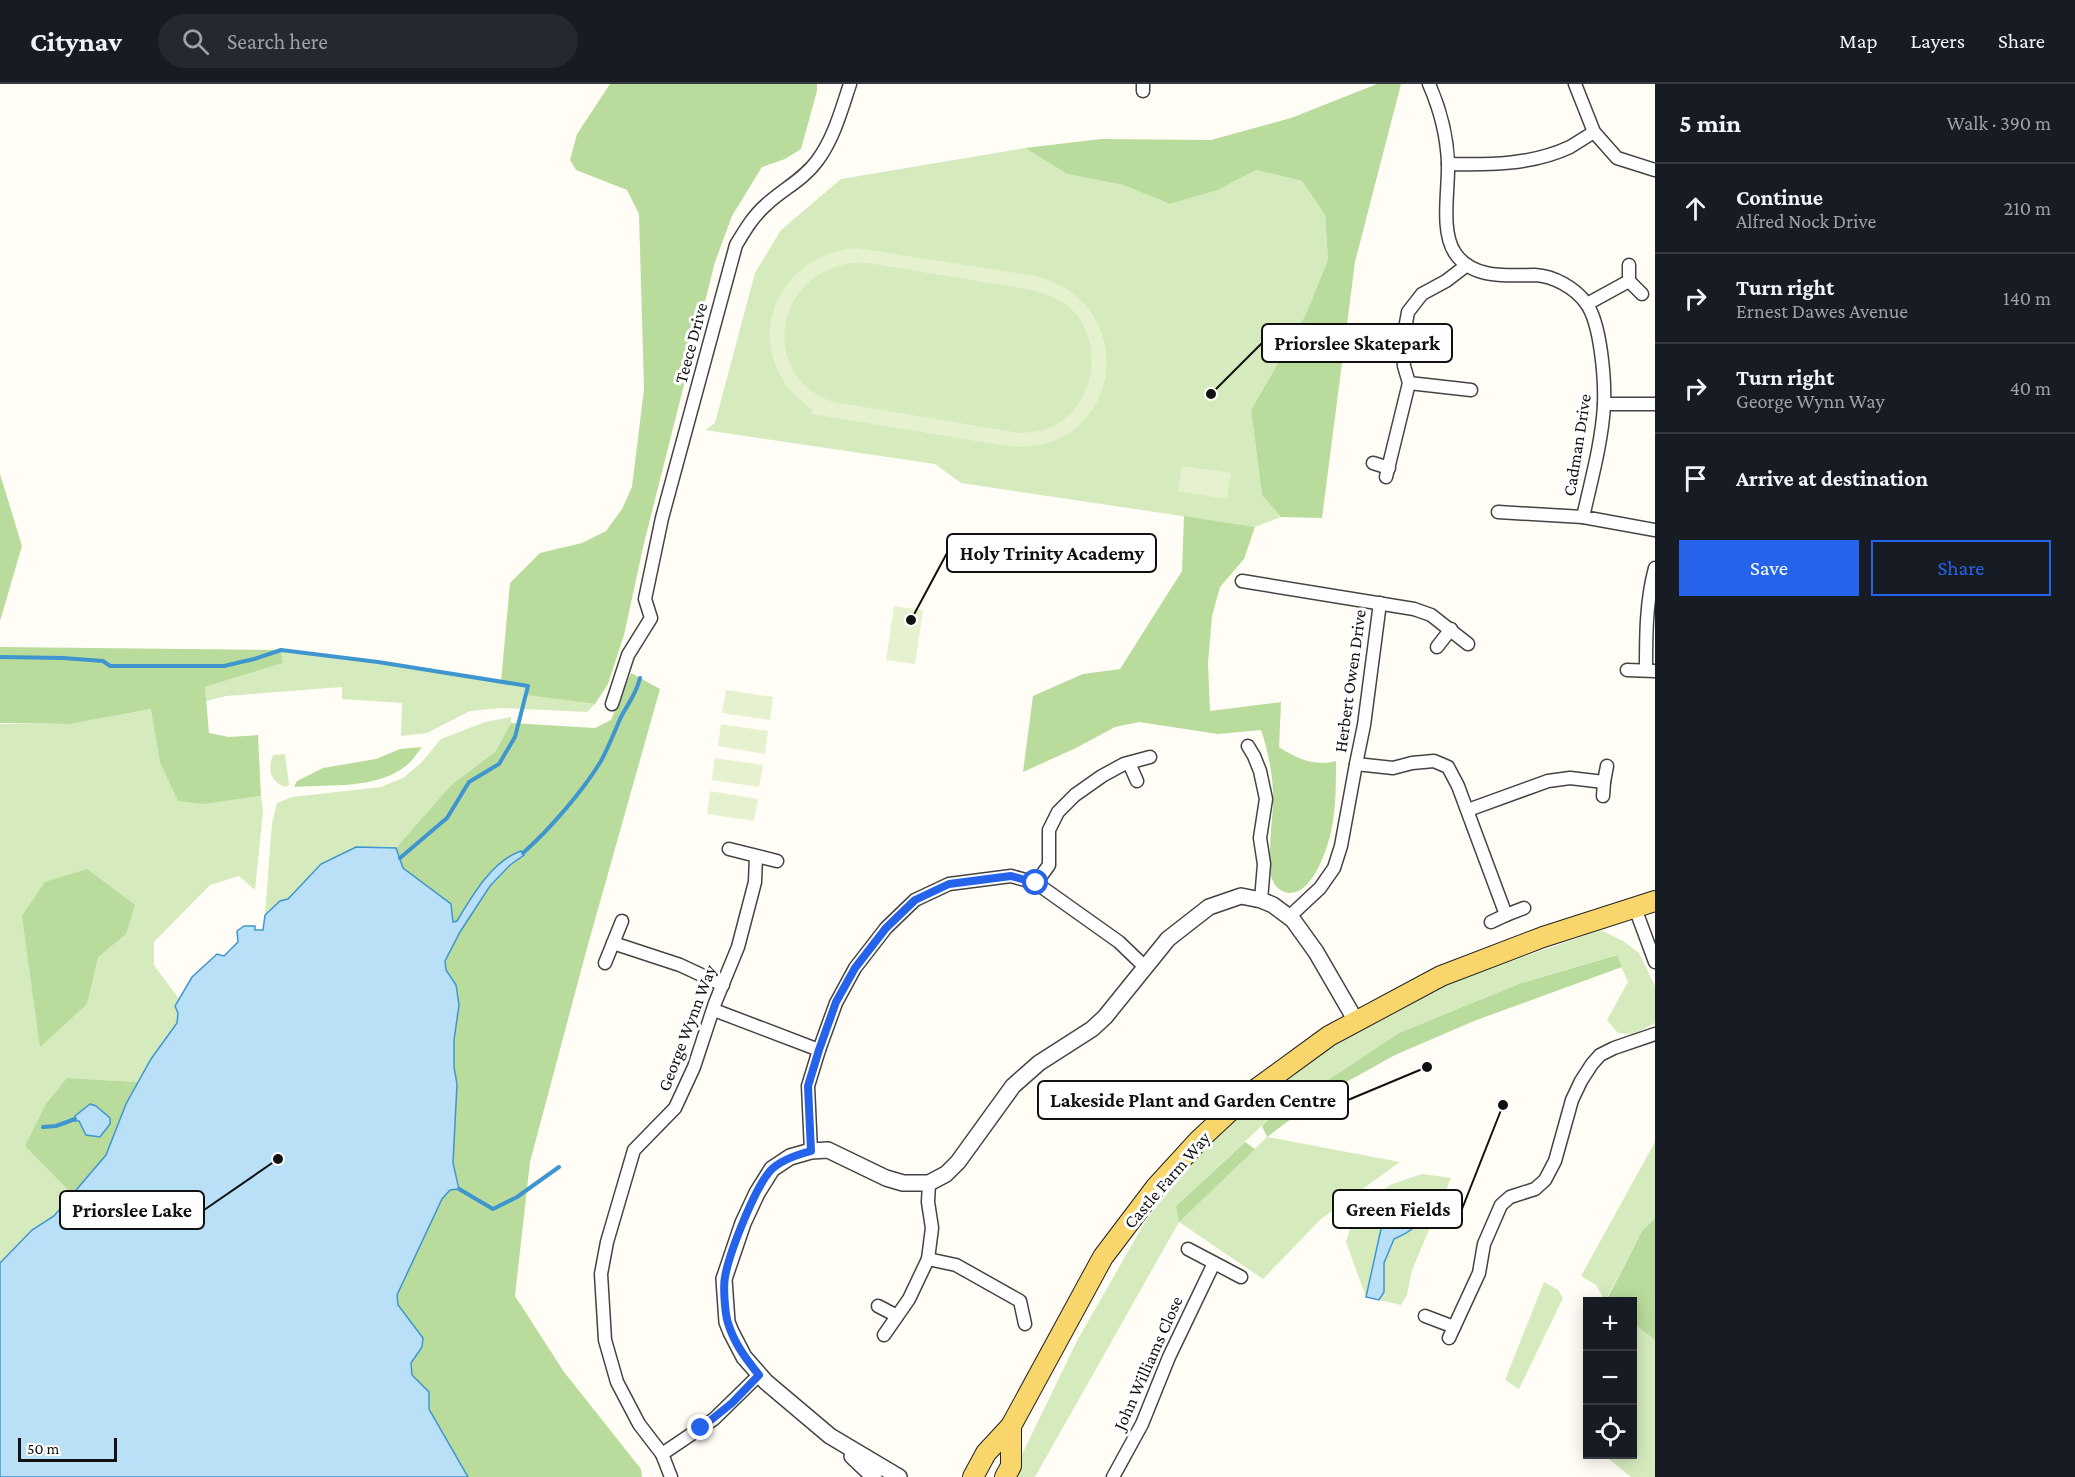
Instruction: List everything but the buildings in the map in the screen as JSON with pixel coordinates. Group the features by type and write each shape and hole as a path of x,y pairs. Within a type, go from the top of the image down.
{"main road":[{"name":"Castle Farm Way","path":"973,1477 986,1453 1011,1433 1103,1257 1156,1187 1199,1140 1244,1098 1329,1036 1441,976 1543,937 1655,901"},
{"path":"991,1477 1011,1433"},
{"path":"1005,1477 1011,1466 1011,1433"}],"street":[{"name":"Teece Drive","path":"612,704 628,655 637,644 651,618 645,599 662,518 736,245 750,221 767,204 802,178 816,162 831,138 850,84"},
{"path":"1373,463 1387,472 1409,383 1404,366 1402,345 1408,312 1422,294 1446,281 1467,265 1455,253 1449,238 1448,164 1444,129 1429,84"},
{"path":"1575,84 1594,132 1617,158 1655,170"},
{"path":"1448,164 1494,165 1539,157 1569,147 1594,132"},
{"name":"Cadman Drive","path":"1467,265 1499,276 1538,275 1557,280 1570,288 1587,304 1598,334 1604,366 1604,404 1583,517 1655,530"},
{"path":"1629,265 1629,281 1642,294"},
{"path":"1587,304 1629,281"},
{"path":"1409,383 1471,390"},
{"path":"1604,404 1655,404"},
{"path":"1498,512 1583,517"},
{"path":"1628,670 1651,671 1646,633 1655,568"},
{"name":"Herbert Owen Drive","path":"1242,581 1423,612 1451,629 1468,644"},
{"name":"Herbert Owen Drive","path":"1289,917 1320,888 1334,868 1341,846 1364,725 1380,603"},
{"path":"1437,647 1451,629"},
{"path":"1248,746 1260,771 1266,799 1260,838 1264,864 1261,900"},
{"path":"1036,883 1049,865 1049,830 1058,812 1075,795 1102,776 1129,763 1150,757"},
{"path":"1356,764 1393,768 1434,761 1448,767 1468,810 1506,915"},
{"path":"1129,763 1137,781"},
{"path":"1603,796 1607,766"},
{"path":"1468,810 1548,782 1570,778 1604,782"},
{"path":"729,849 777,861"},
{"name":"George Wynn Way","path":"671,1477 662,1454 639,1424 617,1382 605,1340 601,1274 607,1242 634,1150 675,1108 694,1067 738,947 754,882 756,856"},
{"path":"811,1151 808,1086 836,1002 855,968 886,928 915,900 949,884 991,878 1011,876 1036,883 1119,942 1145,967"},
{"path":"874,1477 759,1375 744,1357 727,1322 724,1280 742,1223 757,1192 772,1169 790,1157 811,1151 828,1150 885,1178 903,1183 929,1183 946,1174 958,1162 1013,1086 1040,1064 1092,1029 1105,1017 1168,939 1209,907 1241,896 1273,904 1289,917 1316,952 1356,1021"},
{"path":"1491,922 1524,908"},
{"path":"1635,908 1655,962"},
{"path":"605,963 622,921"},
{"path":"613,943 680,965 723,985"},
{"path":"714,1010 819,1050"},
{"path":"1425,1316 1452,1332 1479,1273 1484,1244 1501,1205 1510,1197 1535,1189 1545,1180 1555,1161 1572,1100 1592,1064 1600,1055 1614,1048 1655,1034"},
{"path":"884,1335 909,1299 928,1259 932,1228 928,1202 929,1183"},
{"path":"1188,1249 1241,1277"},
{"path":"928,1259 956,1265 1020,1301 1025,1324"},
{"name":"John Williams Close","path":"1113,1477 1142,1424 1169,1357 1214,1263"},
{"path":"878,1306 897,1316"},
{"path":"662,1454 714,1419 759,1375"},
{"path":"830,1436 899,1477"}],"green space":[{"path":"610,84 817,84 817,91 801,149 785,159 762,167 732,216 715,262 644,543 624,635 608,684 595,704 526,695 528,686 501,682 510,583 540,553 582,543 606,531 622,509 632,487 644,389 639,214 627,190 576,170 570,160 577,134"},
{"path":"1377,84 1401,84 1355,262 1322,518 1281,517 1262,495 1251,410 1305,316 1328,260 1325,215 1302,181 1256,170 1218,190 1170,204 1123,185 1067,174 1025,148 1101,139 1211,140 1291,118"},
{"path":"1025,148 1067,174 1123,185 1170,204 1218,190 1256,170 1302,181 1325,215 1328,260 1305,316 1251,410 1262,495 1281,517 1255,527 961,483 935,464 705,430 715,423 755,273 781,230 841,179"},
{"path":"857,248 1036,276 1071,292 1094,317 1105,346 1105,377 1095,406 1074,429 1045,444 1007,446 812,414 812,409 789,388 775,364 770,338 773,312 784,289 802,269 826,255","holes":["851,263 868,263 1032,290 1066,305 1082,322 1089,339 1092,356 1085,392 1076,407 1063,420 1047,429 1020,433 834,402 810,390 794,372 786,351 785,328 791,306 804,287 824,271"]},
{"path":"1182,466 1231,473 1227,499 1178,491"},
{"path":"0,474 22,546 0,621"},
{"path":"1184,516 1255,527 1244,559 1220,587 1212,616 1208,663 1210,711 1281,702 1279,747 1292,755 1313,762 1336,761 1335,804 1328,845 1311,880 1294,893 1279,889 1273,882 1270,854 1273,787 1269,758 1261,730 1218,734 1139,722 1115,727 1023,772 1033,696 1083,674 1120,669 1182,571"},
{"path":"894,606 923,610 915,664 886,660"},
{"path":"0,647 281,650 283,663 205,687 209,733 229,737 258,735 261,796 205,804 178,801 160,762 151,709 70,724 0,723"},
{"path":"281,650 378,662 528,686 526,695 595,704 587,712 501,708 470,711 427,733 401,736 402,703 342,699 342,687 226,696 206,701 205,687 283,663"},
{"path":"631,673 660,689 530,1162 515,1296 564,1372 641,1469 642,1477 468,1477 429,1409 429,1392 412,1375 411,1363 422,1347 423,1338 398,1305 397,1294 442,1199 450,1190 458,1189 459,1185 453,1163 457,1084 454,1067 454,1040 459,1005 456,985 446,969 445,961 460,932 490,886 521,851 468,903 457,921 452,922 451,904 402,868 396,848 451,785 495,752 511,723 595,728 611,720"},
{"path":"726,690 773,697 770,720 722,713"},
{"path":"152,709 155,723 205,804 261,796 263,811 255,890 239,876 210,885 154,942 154,965 179,999 175,1006 178,1013 177,1023 151,1059 138,1082 67,1078 25,1146 72,1194 54,1216 32,1230 0,1263 0,724 70,724"},
{"path":"511,717 511,723 495,752 451,785 396,848 356,847 321,864 288,899 280,901 265,915 272,823 277,803 292,797 381,787 403,778 421,763 441,739 485,722"},
{"path":"721,724 768,731 765,754 718,746"},
{"path":"422,747 407,765 382,779 353,784 294,787 297,781 323,768 376,759 400,749"},
{"path":"285,754 289,785 285,787 273,778 270,765 273,755"},
{"path":"715,758 763,765 759,787 712,780"},
{"path":"710,791 758,799 754,821 707,814"},
{"path":"87,869 135,905 126,934 98,957 87,1004 40,1047 22,916 45,882"},
{"path":"1601,930 1623,941 1639,953 1655,986 1655,1023 1634,1034 1618,1033 1607,1020 1628,982 1616,955 1521,983 1399,1033 1269,1119 1176,1206 1179,1221 1267,1137 1400,1162 1321,1219 1263,1279 1179,1222 1035,1477 1011,1477 1077,1341 1146,1220 1221,1127 1306,1063 1379,1020 1459,979"},
{"path":"1617,955 1622,967 1474,1021 1395,1055 1323,1095 1267,1137 1262,1126 1269,1119 1399,1033 1521,983"},
{"path":"67,1078 138,1082 126,1104 106,1155 72,1194 25,1146 46,1104"},
{"path":"1245,1142 1255,1149 1179,1222 1176,1206"},
{"path":"1655,1142 1655,1218 1642,1231 1607,1297 1603,1297 1596,1285 1581,1276"},
{"path":"1422,1174 1451,1178 1412,1270 1407,1295 1401,1305 1379,1300 1384,1292 1384,1263 1394,1239 1409,1231 1418,1222 1420,1192 1393,1199 1381,1229 1366,1297 1346,1242 1353,1219 1343,1215 1392,1184"},
{"path":"1655,1218 1655,1340 1637,1326 1637,1297 1608,1297 1642,1231"},
{"path":"1544,1282 1558,1290 1563,1298 1519,1389 1505,1380"},
{"path":"1637,1326 1655,1340 1655,1477 1631,1477 1609,1459 1637,1459"}],"water":[{"path":"356,847 396,848 403,868 451,904 453,922 457,921 492,871 521,851 524,855 510,865 490,886 460,932 445,961 446,970 456,985 459,1005 454,1040 454,1067 457,1084 453,1163 459,1189 450,1190 442,1199 397,1295 398,1305 423,1338 422,1347 411,1363 412,1375 429,1392 429,1409 468,1477 0,1477 0,1263 32,1230 54,1216 106,1155 126,1104 151,1059 177,1023 178,1013 175,1006 192,977 217,954 224,956 238,942 237,931 244,926 255,926 255,930 263,930 265,915 280,901 288,899 321,864"},
{"path":"90,1104 96,1106 110,1118 110,1124 100,1137 86,1135 79,1121 75,1121 75,1116"},
{"path":"1420,1192 1424,1200 1416,1225 1409,1232 1394,1239 1384,1263 1384,1292 1379,1300 1366,1297 1381,1229 1393,1199"}],"waterway":[{"path":"0,657 103,661 110,666 224,666 281,650 378,662 528,686 515,737 499,764 469,782 447,818 400,858"},
{"path":"523,853 565,810 594,773 640,678"},
{"path":"43,1127 56,1126 75,1119"},
{"path":"459,1189 493,1209 517,1197 559,1167"}],"place":[{"name":"Priorslee Skatepark","path":"1211,394"},
{"name":"Holy Trinity Academy","path":"911,620"},
{"name":"Lakeside Plant and Garden Centre","path":"1427,1067"},
{"name":"Green Fields","path":"1503,1105"},
{"name":"Priorslee Lake","path":"278,1159"}],"route":[{"path":"701,1428 732,1403 759,1375 744,1357 727,1322 724,1280 742,1223 757,1192 772,1169 790,1157 811,1151 808,1086 836,1002 855,968 886,928 915,900 949,884 1011,876 1036,883"}]}
